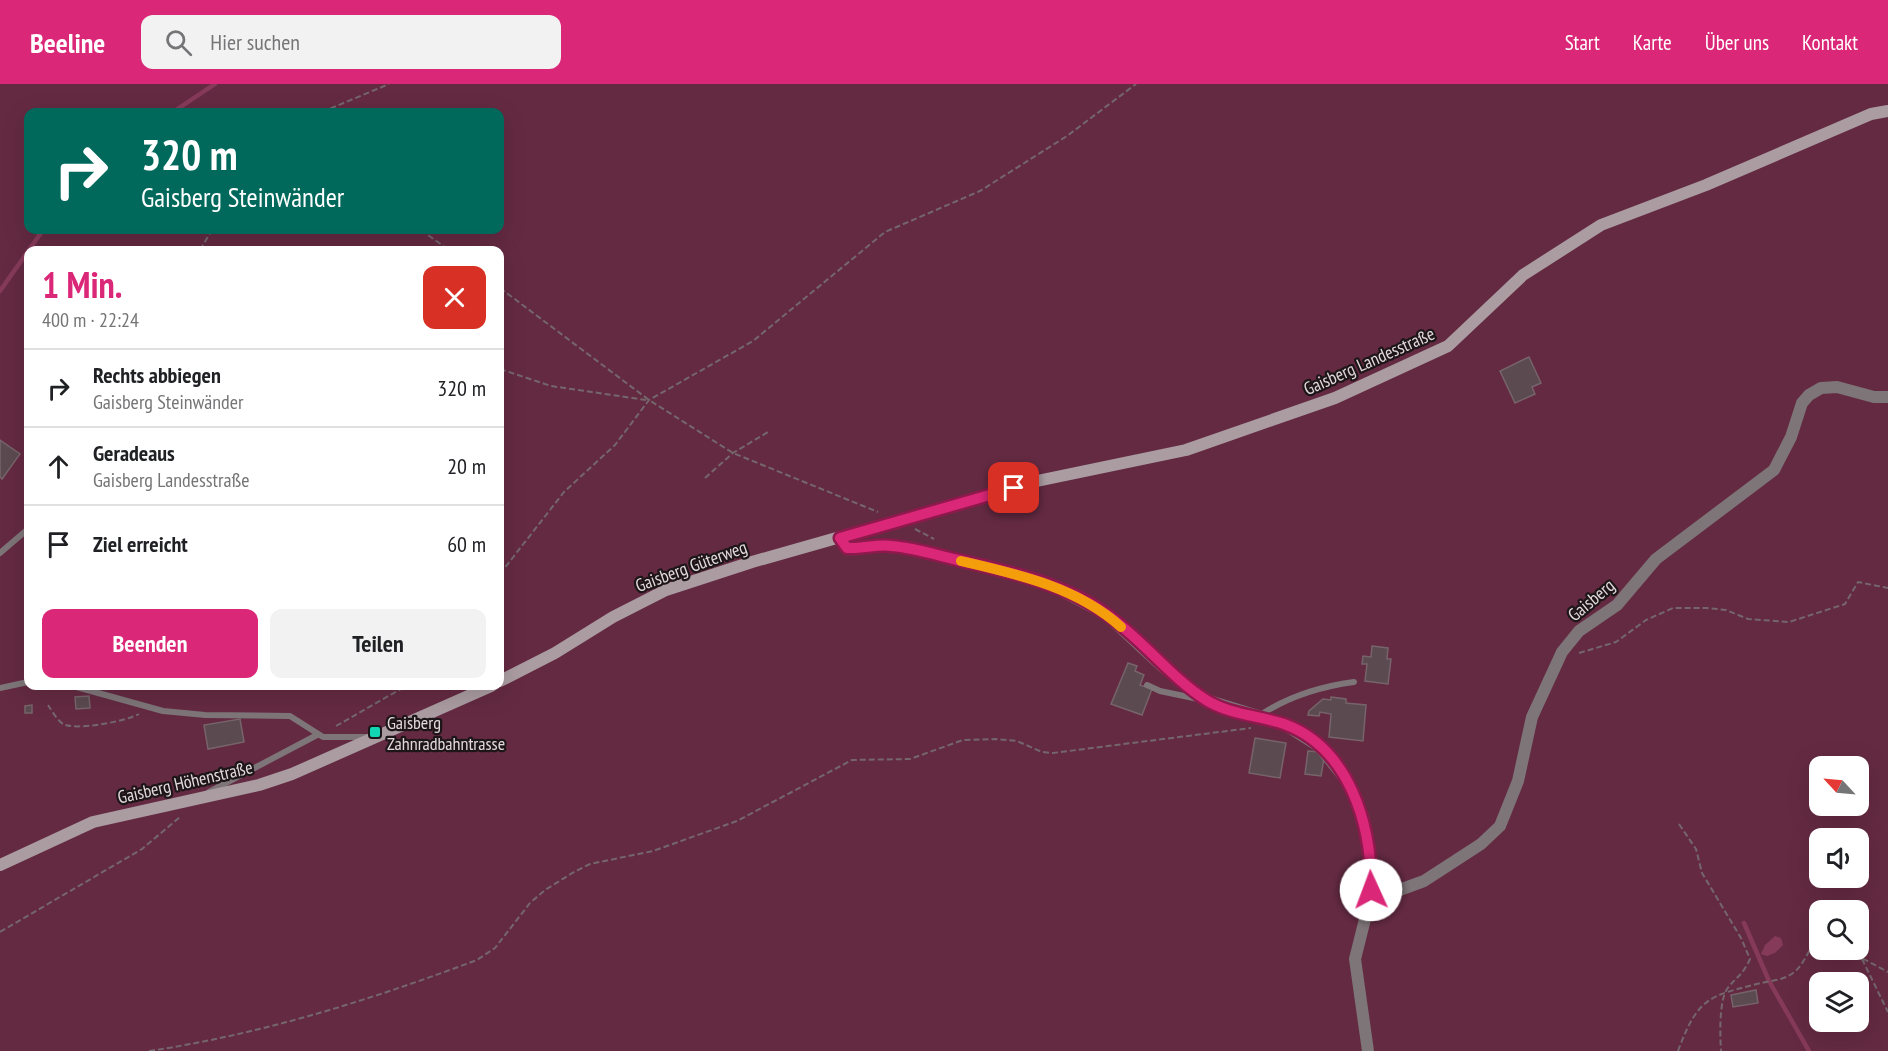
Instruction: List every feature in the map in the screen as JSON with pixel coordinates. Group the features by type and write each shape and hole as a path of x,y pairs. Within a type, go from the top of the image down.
{"main road":[{"name":"Gaisberg Landesstraße","path":"840,538 1037,481 1186,450 1335,398 1448,346 1523,275 1601,225 1706,185 1871,114 1888,111"},
{"name":"Gaisberg Güterweg","path":"504,679 555,653 612,617 666,590 752,562 840,538"},
{"path":"377,737 481,690"},
{"name":"Gaisberg Höhenstraße","path":"0,865 93,822 270,781 377,737"}],"street":[{"name":"Gaisberg","path":"1371,895 1394,892 1424,881 1481,844 1500,826 1518,781 1532,717 1559,659 1579,631 1617,605 1656,559 1774,470 1791,438 1802,402 1809,395 1821,388 1837,387 1874,398 1888,397"},
{"path":"840,538 847,548 889,545 916,549 1018,574 1060,590 1106,614 1162,666 1206,700 1292,728 1314,742 1331,758 1347,781 1364,817 1367,833 1371,895 1355,959 1368,1051"}],"lane":[{"path":"0,553 24,532"},
{"path":"1268,720 1265,712 1288,701 1325,688 1354,682"},
{"path":"0,688 24,683"},
{"path":"1147,685 1160,691 1195,700 1206,700"},
{"path":"87,690 148,707 205,715 290,716 300,720 317,735"},
{"path":"198,798 317,735 377,737"}],"path":[{"path":"332,108 389,84"},
{"path":"504,569 564,492 615,446 649,400 753,341 885,232 980,191 1067,136 1136,84"},
{"path":"427,234 444,246"},
{"path":"504,291 649,400 733,453 811,483 893,523 938,540"},
{"path":"504,370 551,386 649,400"},
{"path":"705,478 733,453 768,432"},
{"path":"1559,659 1616,642 1646,620 1673,608 1726,610 1748,619 1789,622 1845,604 1858,582 1888,588"},
{"path":"317,735 376,705 400,690"},
{"path":"48,705 60,721 74,726 129,719 148,707"},
{"path":"149,1051 228,1037 332,1011 477,960 495,948 530,903 544,890 574,872 590,864 643,854 737,821 852,760 910,759 963,741 985,740 1017,741 1042,752 1069,753 1091,747 1261,727 1268,720"},
{"path":"0,932 142,849 179,818 198,798"},
{"path":"1678,1051 1699,1011 1708,1000 1726,990 1744,974 1750,959 1741,938 1702,873 1696,849 1679,824"},
{"path":"1726,990 1787,977 1796,971 1809,953"},
{"path":"1862,960 1888,1012"},
{"path":"1864,960 1888,972"},
{"path":"1721,1051 1719,1029 1726,990"}],"shaded area":[{"path":"0,84 1888,84 1888,1051 0,1051"},
{"path":"1775,936 1781,938 1783,945 1775,953 1767,956 1761,954 1765,945"}],"building":[{"path":"1529,357 1541,383 1532,387 1535,394 1515,403 1500,371"},
{"path":"0,440 20,454 2,479 0,477"},
{"path":"1372,646 1388,648 1387,659 1391,659 1388,684 1365,681 1367,664 1362,664 1363,656 1371,657"},
{"path":"1128,663 1137,666 1135,671 1144,675 1140,685 1152,689 1142,715 1111,704"},
{"path":"89,696 90,708 76,709 75,697"},
{"path":"1331,697 1346,699 1346,703 1366,705 1363,741 1329,737 1331,714 1320,712 1319,716 1308,715 1309,711 1323,699 1331,700"},
{"path":"32,705 32,713 25,713 25,706"},
{"path":"240,719 244,742 208,749 204,725"},
{"path":"1255,738 1286,743 1280,778 1249,773"},
{"path":"1308,751 1320,752 1324,758 1321,776 1305,774"},
{"path":"1756,990 1758,1003 1733,1007 1731,995"}],"waterway":[{"path":"179,108 215,84"},
{"path":"32,246 40,234"},
{"path":"0,291 24,257"},
{"path":"1744,923 1769,981 1809,1051"}],"slow traffic":[{"path":"961,561 1039,581 1087,603 1106,614 1121,627"}],"place":[{"name":"Gaisberg Zahnradbahntrasse","path":"375,732"}],"route":[{"path":"1014,488 840,538 847,548 889,545 916,549 1039,581 1106,614 1162,666 1206,700 1284,724 1305,736 1331,758 1347,781 1364,817 1371,867 1371,890"}]}
